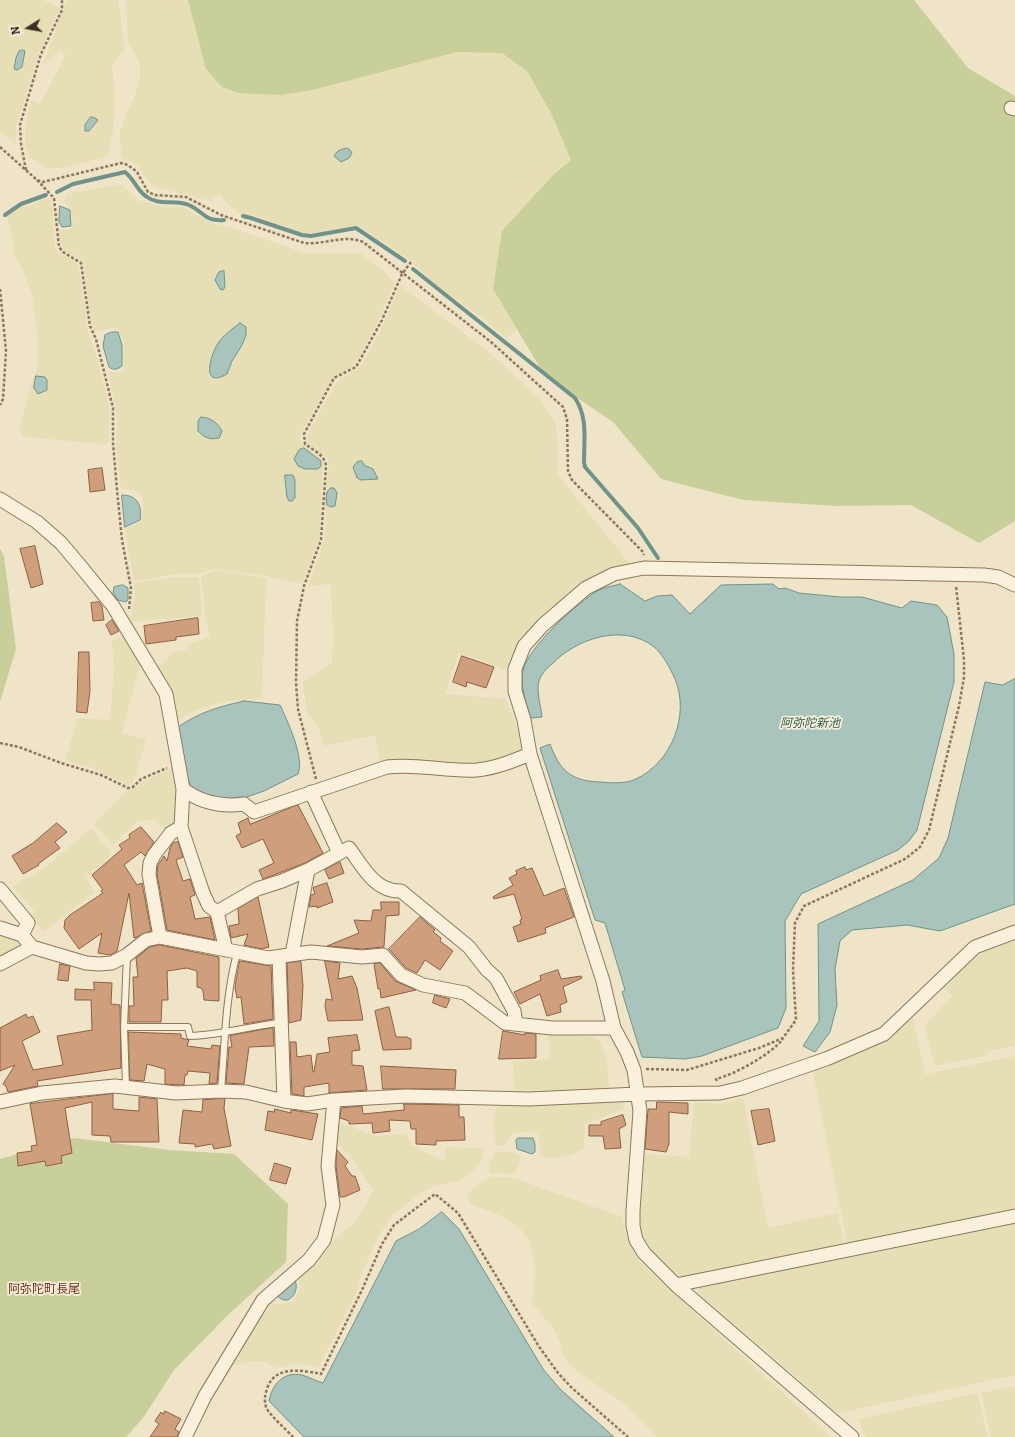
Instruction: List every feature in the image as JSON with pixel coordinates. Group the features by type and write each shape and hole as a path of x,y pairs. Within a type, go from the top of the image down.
{"street":[{"path":"0,499 37,522 61,543 113,606 166,694 177,763 183,789 181,827 196,876 209,906 217,912 232,951"},
{"path":"852,1437 676,1286 644,1253 636,1240 633,1226 640,1111 638,1094 627,1052 614,1028 603,982 530,754 524,720 515,691 515,669 524,646 543,625 586,588 614,574 644,568 984,575 998,577 1015,585"},
{"path":"183,789 194,797 212,803 230,806 244,804 254,812 387,767 404,765 478,770 502,765 530,754"},
{"path":"311,792 339,853"},
{"path":"160,937 149,874 150,863 154,855 171,833 181,827"},
{"path":"217,912 257,888 282,881 308,870 349,848 372,880 390,892 402,891 469,947 487,970 496,978 514,1011 516,1024"},
{"path":"292,954 308,870"},
{"path":"0,889 28,923 22,935"},
{"path":"0,928 22,935 32,947 86,962 99,964 112,963 128,955 146,940 160,937 268,958 311,952 362,957 383,955 401,975 423,986 465,993 505,1023 552,1028 614,1028"},
{"path":"0,1102 42,1093 85,1087 126,1087 176,1093 221,1091 246,1092 284,1101 307,1104 334,1100 406,1096 529,1099 638,1094 720,1093 742,1088 826,1058 884,1034 974,947 1015,932"},
{"path":"0,964 32,947"},
{"path":"279,957 280,1023 284,1101"},
{"path":"185,1437 205,1396 264,1300 309,1260 324,1240 333,1205 328,1166 334,1100"},
{"path":"676,1286 1015,1216"}],"lane":[{"path":"221,1091 232,951"},
{"path":"126,1087 124,1027 128,955"},
{"path":"124,1027 188,1028 190,1036 225,1034 255,1026 280,1023"}],"path":[{"path":"26,171 21,144 20,125 41,54 62,10 62,0"},
{"path":"0,147 37,180 54,198 59,247 62,252 81,263 90,326 96,339 113,408 113,443 117,490 122,540 131,588 131,600 123,622"},
{"path":"37,180 43,182 122,163 128,165 137,172 148,192 155,195 186,197 221,215 304,243 314,244 353,238 363,242 402,274 491,342 563,407 568,419 568,471 572,480 644,552 644,568"},
{"path":"311,792 316,784 316,772 298,709 296,683 297,621 302,592 321,540 326,461 322,456 305,444 303,437 334,378 356,367 382,320 402,274 411,262"},
{"path":"0,289 6,351 3,399 0,405"},
{"path":"720,1093 716,1079 727,1076 776,1047 796,1020 793,970 795,923 804,906 905,859 920,847 929,830 959,706 964,677 964,660 958,597"},
{"path":"0,743 19,747 61,763 101,775 128,788 136,785 141,779 177,763"},
{"path":"644,1069 687,1070 759,1048 784,1038"},
{"path":"293,1437 267,1408 264,1398 268,1384 276,1375 292,1370 321,1374 362,1290 382,1244 394,1225 436,1194 458,1213 538,1344 558,1373 572,1388 628,1437"}],"shaded area":[{"path":"0,0 43,0 60,8 39,53 16,126 16,145 0,131"},
{"path":"118,0 125,49 112,65 115,98 113,129 109,156 62,168 47,168 30,157 25,145 25,129 31,100 40,104 66,55 61,50 43,64 66,1"},
{"path":"126,0 188,0 207,69 280,95 313,90 457,52 502,53 527,71 551,113 571,160 554,174 493,289 517,330 506,338 476,313 436,287 424,273 407,258 357,225 315,233 300,233 257,216 239,214 219,195 211,201 155,187 149,182 136,164 121,158 120,132 127,111 134,98 140,77 140,63 128,42"},
{"path":"121,184 137,200 166,207 183,207 203,219 215,224 226,226 305,253 360,253 379,267 395,283 374,330 356,363 331,381 300,437 302,443 322,458 323,462 319,538 303,584 255,574 213,569 199,574 177,574 134,581 125,529 141,521 143,504 141,494 136,491 121,488 116,449 117,416 108,372 123,372 124,341 117,327 94,332 91,321 83,263 74,255 64,251 59,237 58,228 61,230 66,230 72,228 73,224 71,210 64,202 67,194"},
{"path":"49,198 52,201 55,247 59,253 76,262 79,267 89,335 99,363 110,414 109,442 106,444 24,437 19,430 33,378 38,368 38,344 32,295 25,274 13,253 13,239 7,216 18,209"},
{"path":"400,285 491,354 541,400 555,422 558,446 558,475 629,563 595,576 567,596 521,639 512,656 507,670 459,653 445,694 506,699 521,738 523,751 485,765 415,761 381,764 375,735 324,746 318,727 307,713 303,682 332,663 333,636 331,584 308,586 324,540 326,523 325,492 329,464 328,458 308,444 306,439 336,383 362,365 380,332"},
{"path":"214,571 233,572 266,579 262,698 221,702 196,710 175,722 156,667 166,660 171,653 188,649 188,644 210,637 205,614 201,576"},
{"path":"177,577 199,577 202,616 130,622 135,595 134,583"},
{"path":"125,635 143,663 139,667 122,733 146,740 136,774 131,784 128,785 91,767 65,761 78,718 110,720 114,669 112,641"},
{"path":"173,768 178,787 177,823 164,830 154,819 138,821 113,844 94,824 129,789 137,787 142,781"},
{"path":"91,828 111,852 109,857 86,878 95,892 43,932 31,916 35,912 12,887 46,867"},
{"path":"0,932 20,940 24,944 0,958"},
{"path":"1015,939 1015,1046 988,1051 986,1056 934,1066 925,1025 952,996 944,988 969,962 992,946"},
{"path":"913,1018 925,1074 1015,1056 1015,1211 848,1247 812,1068 873,1047"},
{"path":"548,1033 592,1037 600,1042 607,1062 609,1088 552,1091 514,1090 513,1061 550,1059"},
{"path":"743,1098 768,1228 838,1213 845,1248 683,1280 655,1257 640,1231 638,1204 645,1154 689,1157 694,1101 719,1104"},
{"path":"622,1100 624,1109 585,1124 584,1149 571,1155 556,1158 541,1157 538,1134 532,1131 514,1133 504,1146 496,1145 493,1121 498,1101"},
{"path":"335,1122 375,1136 406,1134 411,1145 444,1161 446,1147 483,1148 484,1151 479,1165 469,1175 460,1180 435,1186 423,1192 393,1214 378,1237 360,1278 359,1287 318,1368 300,1363 275,1368 267,1362 255,1361 231,1366 242,1344 272,1303 277,1305 291,1302 297,1295 301,1286 298,1278 321,1257 334,1240 358,1219 373,1191 348,1153 336,1143"},
{"path":"495,1152 511,1152 521,1156 515,1174 489,1173 489,1165"},
{"path":"493,1177 514,1178 622,1217 628,1242 639,1261 831,1437 657,1437 622,1402 575,1370 564,1357 559,1339 551,1325 531,1303 536,1272 530,1242 519,1227 504,1217 471,1204 466,1195 482,1182"},
{"path":"1015,1222 1015,1375 838,1413 698,1293 699,1286"},
{"path":"1015,1386 1015,1437 991,1437 981,1393"},
{"path":"978,1393 987,1437 866,1437 863,1434 859,1419"}],"green space":[{"path":"188,0 914,0 968,68 1015,96 1015,521 979,543 911,505 836,506 743,500 661,479 613,422 545,376 493,289 502,231 554,174 571,160 551,113 527,71 502,53 457,52 313,90 280,95 239,93 222,87 206,69"},
{"path":"0,549 4,556 16,649 0,702"},
{"path":"74,1138 170,1150 234,1154 288,1204 286,1262 227,1316 174,1370 143,1418 126,1437 0,1437 0,1159"}],"water":[{"path":"19,51 25,51 22,67 17,70 14,69"},
{"path":"91,117 98,120 89,131 85,131 85,125"},
{"path":"347,148 352,153 349,158 341,162 334,156 338,151"},
{"path":"60,206 70,210 71,226 62,227 59,222"},
{"path":"224,271 225,287 223,290 220,289 215,280 219,272"},
{"path":"240,323 246,327 246,335 242,345 232,361 227,374 219,378 213,377 211,375 210,363 214,350 227,333"},
{"path":"112,332 118,332 122,345 122,366 116,369 109,367 103,346 105,335"},
{"path":"36,376 45,377 47,380 47,390 38,394 34,388"},
{"path":"201,417 211,419 218,425 222,431 219,438 207,438 198,431 198,422"},
{"path":"304,448 321,461 321,466 318,469 305,469 298,466 294,459 299,450"},
{"path":"362,461 364,465 373,469 378,479 361,480 357,478 353,467 357,462"},
{"path":"285,475 293,475 295,480 295,498 292,501 289,501 287,497"},
{"path":"334,488 337,493 335,506 331,507 327,505 326,498 329,489"},
{"path":"122,495 135,499 138,502 140,510 140,520 125,527"},
{"name":"阿弥陀新池","path":"620,584 645,601 657,596 672,595 690,614 721,585 773,584 779,589 785,588 799,593 840,597 862,597 902,608 911,601 937,605 947,617 954,654 954,682 917,830 909,841 898,850 801,894 785,921 786,1008 778,1028 702,1056 685,1059 642,1057 622,992 625,990 605,923 595,920 540,748 550,744 563,768 574,777 590,781 614,783 627,782 636,779 649,771 659,761 675,736 679,722 680,707 679,693 675,679 663,657 653,646 641,639 614,635 586,641 574,647 562,655 544,671 538,685 542,717 530,718 522,682 523,670 527,660 544,637 567,614 599,590"},
{"path":"123,585 128,588 128,600 126,602 118,600 113,593 114,587"},
{"path":"1015,679 1015,904 940,931 907,925 852,930 840,941 835,969 837,1005 830,1032 815,1052 803,1046 819,1021 818,924 913,880 939,858 948,838 985,682 1002,685"},
{"path":"244,701 280,705 291,729 297,749 300,767 298,774 264,791 238,800 224,800 200,795 191,788 183,764 178,727 194,717 226,705"},
{"path":"518,1138 533,1138 535,1152 532,1154 517,1149 516,1141"},
{"path":"442,1212 459,1229 543,1369 560,1389 614,1437 304,1437 269,1401 270,1395 276,1385 280,1380 289,1375 302,1375 323,1383 396,1241 419,1229"},
{"path":"294,1279 296,1283 295,1293 289,1299 281,1299 276,1294"}],"building":[{"path":"102,468 105,490 90,492 88,470"},
{"path":"35,546 43,584 31,588 20,549"},
{"path":"99,602 102,606 104,620 93,621 91,603"},
{"path":"198,618 199,634 176,637 176,640 146,644 144,626"},
{"path":"112,620 119,631 111,635 106,625"},
{"path":"79,652 89,652 90,691 87,713 77,712"},
{"path":"462,656 494,667 486,688 467,682 466,687 453,682"},
{"path":"298,805 323,853 305,863 263,879 259,870 274,863 263,839 242,848 236,836 241,833 238,823 248,818 250,824"},
{"path":"57,823 67,832 55,842 60,848 38,864 39,865 23,874 12,856 33,843"},
{"path":"141,827 154,842 145,856 141,852 124,865 137,885 142,883 151,931 134,938 129,893 117,951 110,955 98,953 102,933 79,949 64,928 65,920 103,893 101,891 103,890 92,875 122,849 119,845 130,838 129,835"},
{"path":"178,842 183,857 176,860 183,881 190,879 195,895 190,897 195,919 210,917 215,940 167,930 157,874 158,865 164,856 167,861 170,848 173,843"},
{"path":"340,862 344,873 329,879 325,870"},
{"path":"525,867 526,870 532,868 544,896 564,888 574,917 545,928 546,933 518,942 513,927 521,924 520,920 522,919 514,894 494,899 493,897 513,885 509,878 517,874 516,871"},
{"path":"327,883 333,902 317,908 317,906 309,907 311,895 315,894 313,888"},
{"path":"258,897 269,947 262,949 244,945 248,934 231,938 229,926 239,924 238,909"},
{"path":"381,902 399,902 399,915 386,916 384,947 362,949 327,946 359,933 354,920 371,921 373,910 381,910"},
{"path":"420,917 435,930 433,932 441,938 440,941 453,951 440,970 425,960 417,973 406,968 389,949"},
{"path":"160,945 219,957 219,1001 204,1000 203,991 201,988 197,987 197,971 187,968 167,971 168,1000 162,1000 161,1022 129,1022 129,1006 134,1006 133,977 138,977 136,958 150,947"},
{"path":"240,961 271,966 273,1019 244,1024 241,997 237,998 235,987"},
{"path":"325,961 340,963 338,979 352,976 357,988 363,1020 328,1021 325,1006 326,999 332,1000"},
{"path":"301,962 303,986 301,1020 289,1023 287,963"},
{"path":"380,963 395,981 416,990 381,998 374,964"},
{"path":"60,964 70,966 68,981 58,980"},
{"path":"558,970 561,979 581,976 582,978 563,987 567,1002 560,1005 561,1012 547,1016 540,994 520,1004 514,992 541,980 540,976"},
{"path":"94,982 112,983 111,1004 120,1005 121,1068 37,1081 38,1086 8,1092 6,1086 3,1084 15,1065 0,1071 0,1028 26,1014 28,1018 33,1016 40,1032 22,1041 33,1070 63,1065 57,1036 92,1030 91,1000 75,1000 75,989 94,990"},
{"path":"435,995 450,999 446,1008 433,1003"},
{"path":"389,1007 396,1037 407,1037 411,1039 411,1049 383,1050 375,1011"},
{"path":"273,1028 274,1046 249,1047 244,1084 226,1083 229,1047 232,1047 230,1036"},
{"path":"503,1031 525,1035 525,1033 536,1034 536,1058 499,1059"},
{"path":"129,1032 181,1034 181,1038 189,1040 187,1046 211,1049 212,1045 220,1046 217,1083 209,1084 210,1073 188,1071 187,1075 185,1075 184,1085 165,1084 165,1069 147,1064 144,1081 130,1080"},
{"path":"357,1035 360,1050 352,1051 352,1065 363,1066 367,1090 329,1093 329,1083 304,1087 304,1096 292,1094 290,1042 296,1042 297,1057 311,1055 314,1072 317,1054 330,1052 328,1038"},
{"path":"381,1066 456,1070 455,1089 383,1089"},
{"path":"113,1094 113,1109 139,1111 139,1097 157,1099 159,1142 111,1142 110,1136 92,1135 92,1102 65,1108 72,1153 61,1156 62,1163 46,1166 45,1161 18,1166 17,1153 32,1151 31,1146 37,1145 30,1104"},
{"path":"225,1099 224,1108 231,1146 214,1149 212,1144 195,1147 195,1144 179,1143 183,1110 202,1112 203,1100"},
{"path":"657,1102 688,1103 688,1114 669,1112 669,1144 666,1152 645,1149 648,1109 656,1109"},
{"path":"404,1104 459,1105 459,1117 464,1117 465,1140 436,1141 436,1145 416,1144 416,1129 411,1129 410,1121 389,1120 390,1131 373,1133 372,1123 349,1124 349,1121 340,1118 341,1108 362,1106 363,1114 404,1110"},
{"path":"275,1109 291,1113 291,1110 318,1114 312,1140 265,1130 268,1111 274,1112"},
{"path":"769,1109 775,1141 758,1145 751,1111"},
{"path":"623,1115 626,1125 619,1129 621,1148 605,1149 603,1136 589,1136 589,1125 601,1125 601,1122"},
{"path":"337,1150 348,1162 345,1166 352,1176 355,1176 360,1190 344,1197 340,1197 336,1166"},
{"path":"275,1163 291,1168 286,1184 270,1180"},
{"path":"165,1411 181,1419 175,1429 179,1432 177,1437 150,1437 159,1424 155,1421 161,1412 163,1414"}],"waterway":[{"path":"57,192 73,184 125,172 141,192 152,200 184,203 209,218 224,220"},
{"path":"5,215 21,204 46,195"},
{"path":"243,216 302,235 311,236 356,228 405,261"},
{"path":"413,269 575,398 584,421 585,467 638,528 658,558"}],"district":[{"name":"阿弥陀町長尾","path":"44,1290"}]}
